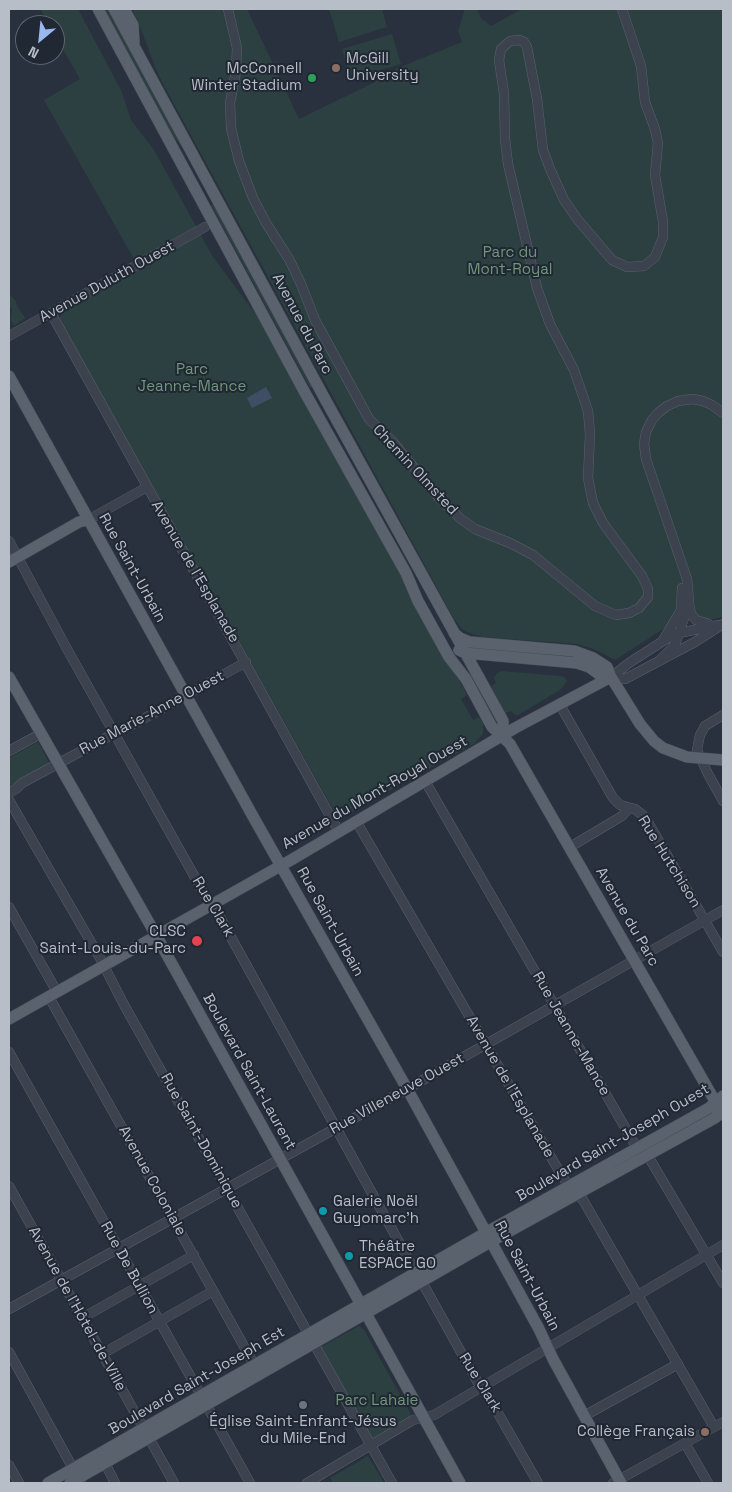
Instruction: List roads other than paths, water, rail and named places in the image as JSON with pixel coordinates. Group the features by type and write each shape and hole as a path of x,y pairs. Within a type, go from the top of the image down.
{"main road":[{"name":"Avenue du Parc","path":"98,9 326,431 406,573 418,601 449,657 466,679 492,727 503,735 510,744 722,1107"},
{"name":"Avenue du Parc","path":"114,9 503,721 503,735"},
{"path":"124,9 133,25 134,46"},
{"name":"Rue Saint-Urbain","path":"9,376 489,1237 618,1482"},
{"path":"13,559 79,522 88,520"},
{"name":"Avenue du Parc","path":"406,573 425,598 449,642 465,653"},
{"path":"453,632 460,638 470,642 574,651 602,663 609,669 611,677 640,724 654,741 667,751 700,759 723,760"},
{"path":"465,653 577,663 611,677"},
{"name":"Boulevard Saint-Laurent","path":"9,677 156,936 460,1483"},
{"name":"Avenue du Mont-Royal Ouest","path":"9,1019 339,832 503,735 611,677"},
{"name":"Boulevard Saint-Joseph Ouest","path":"363,1309 642,1152 715,1118 722,1107"},
{"name":"Boulevard Saint-Joseph Est","path":"76,1478 146,1434 363,1309"},
{"name":"Boulevard Saint-Joseph Est","path":"204,1400 255,1366 311,1339"},
{"name":"Boulevard Saint-Joseph Est","path":"48,1483 76,1478 104,1463 146,1434"}],"street":[{"name":"Chemin Olmsted","path":"228,9 235,32 237,48 236,72 230,103 232,128 239,162 253,198 266,223 289,259 315,320 368,419 392,441 439,498 461,519 475,529 510,543 533,555 595,606 616,615 629,614 639,608 648,597 648,589 642,576 603,523 593,503 588,478 590,444 588,411 574,370 550,324 537,288 508,164 505,139 504,94 499,60 501,49 510,41 519,40 524,42 527,47 537,99 544,150 564,200 578,220 612,260 627,267 644,266 655,257 663,237 663,222 655,175 658,143 655,128 645,102 641,66 622,9"},
{"name":"Avenue Duluth Ouest","path":"9,336 205,227"},
{"name":"Avenue de l'Esplanade","path":"51,312 339,832"},
{"path":"663,640 681,610 682,583 674,553 643,462 640,448 641,435 652,412 671,399 683,396 698,396 713,401 723,408"},
{"path":"723,413 703,401 693,399 678,401 658,412 645,435 646,459 687,578 691,614 696,620 705,624 723,624"},
{"path":"88,520 147,487"},
{"name":"Rue Clark","path":"9,540 13,559 30,578 32,586 206,897 212,904 419,1278 477,1381 538,1483"},
{"path":"660,660 675,645 689,604"},
{"path":"611,677 663,640 679,632 723,624"},
{"path":"611,677 624,679 695,642 723,624"},
{"name":"Rue Marie-Anne Ouest","path":"9,793 22,783 246,662"},
{"name":"Rue Hutchison","path":"560,705 613,798 620,805 635,809 645,818 723,952"},
{"path":"723,715 705,726 700,735 697,750 723,801"},
{"path":"9,751 40,734"},
{"name":"Rue Jeanne-Mance","path":"425,780 634,1144 642,1152 723,1283"},
{"name":"Rue Saint-Dominique","path":"9,800 104,966 392,1483"},
{"path":"570,847 622,816 629,808"},
{"name":"Avenue de l'Esplanade","path":"356,821 573,1191 583,1200 714,1427"},
{"name":"Avenue Coloniale","path":"9,907 53,994 173,1218 255,1366"},
{"name":"Rue Villeneuve Ouest","path":"9,1310 556,1006 723,910"},
{"name":"Rue De Bullion","path":"9,1052 250,1483"},
{"name":"Avenue de l'Hôtel-de-Ville","path":"9,1186 174,1483"},
{"path":"307,1483 413,1420 434,1415 723,1244"},
{"path":"82,1318 194,1255"},
{"path":"102,1354 213,1291"},
{"path":"9,1352 76,1478"},
{"path":"584,1416 678,1364"},
{"path":"618,1482 723,1422"},
{"path":"685,1443 708,1483"},
{"path":"104,1463 116,1483"},
{"path":"9,1465 19,1483"}],"water":[{"path":"266,387 272,398 252,408 247,398"}],"place":[{"name":"McGill University","path":"336,68"},
{"name":"McConnell Winter Stadium","path":"312,78"},
{"name":"CLSC Saint-Louis-du-Parc","path":"197,941"},
{"name":"Galerie Noël Guyomarc'h","path":"323,1211"},
{"name":"Théâtre ESPACE GO","path":"349,1256"},
{"name":"Église Saint-Enfant-Jésus du Mile-End","path":"303,1405"},
{"name":"Collège Français","path":"705,1432"}],"park label":[{"name":"Parc du Mont-Royal","path":"510,262"},
{"name":"Parc Jeanne-Mance","path":"192,378"},
{"name":"Parc Lahaie","path":"377,1401"}]}
